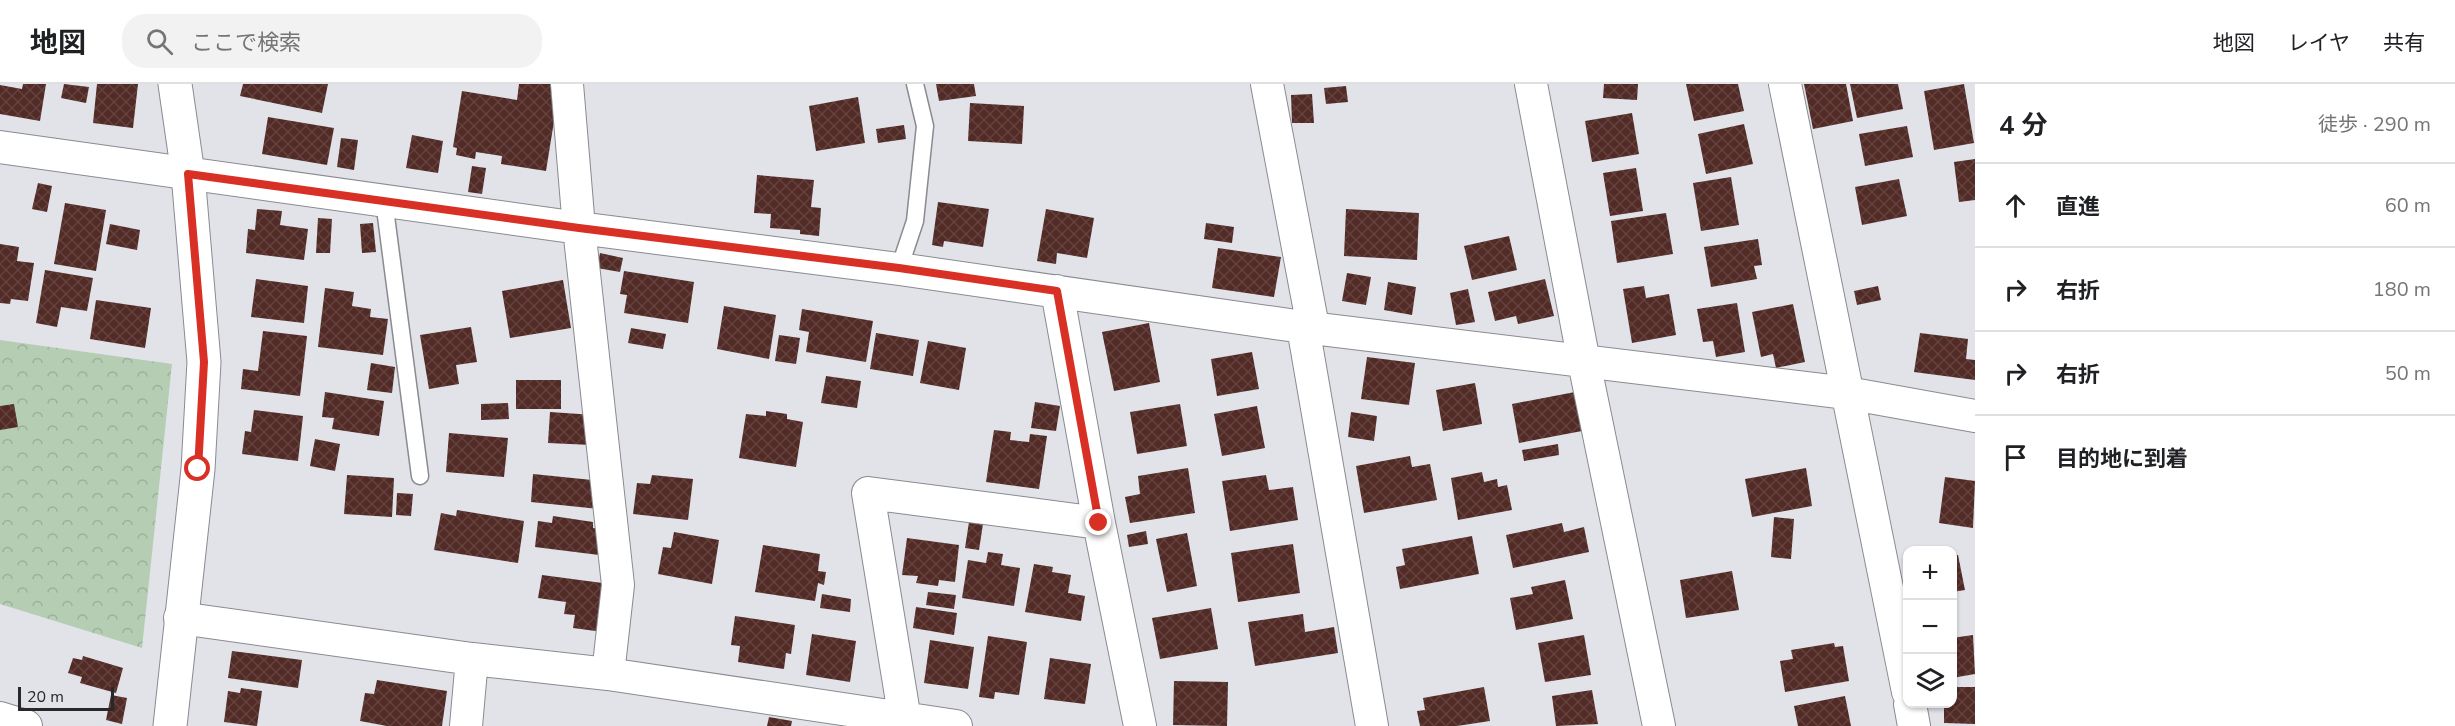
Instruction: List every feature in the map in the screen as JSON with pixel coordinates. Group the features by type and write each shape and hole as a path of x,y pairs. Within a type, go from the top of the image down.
{"street":[{"path":"170,726 198,469 204,362 188,174 175,84"},
{"path":"567,84 579,228 618,585 608,674"},
{"path":"1267,84 1372,726"},
{"path":"1531,84 1584,362 1659,726"},
{"path":"1785,84 1903,667"},
{"path":"0,147 579,228 899,268 1308,327 1847,393 1975,416"},
{"path":"1057,291 1099,523 1140,726"},
{"path":"905,723 868,493 1099,523"},
{"path":"180,618 608,674 905,723 956,726"},
{"path":"466,726 472,658"},
{"path":"1911,708 1914,726"},
{"path":"0,718 26,726"}],"lane":[{"path":"899,268 915,221 925,126 915,84"},
{"path":"384,201 420,476"}],"green space":[{"path":"0,340 172,364 142,648 0,604"}],"building":[{"path":"23,84 46,84 40,121 0,114 0,85 22,89"},
{"path":"64,84 89,87 86,103 61,98"},
{"path":"97,84 138,84 133,128 93,123"},
{"path":"243,84 328,84 322,113 240,96"},
{"path":"519,84 560,84 546,171 501,164 502,156 476,152 475,159 456,155 457,148 453,147 462,91 517,100"},
{"path":"936,84 974,84 976,96 939,101"},
{"path":"1604,84 1638,84 1637,100 1603,98"},
{"path":"1686,84 1738,84 1744,111 1694,121"},
{"path":"1804,84 1846,84 1853,121 1813,129"},
{"path":"1850,84 1898,84 1903,109 1857,118"},
{"path":"1964,84 1974,143 1934,150 1924,91"},
{"path":"1346,86 1348,102 1326,104 1324,88"},
{"path":"1312,94 1314,123 1292,123 1291,95"},
{"path":"858,97 865,143 816,151 809,106"},
{"path":"970,103 1024,106 1022,144 968,141"},
{"path":"1632,113 1639,154 1592,162 1585,121"},
{"path":"268,117 334,128 327,165 262,154"},
{"path":"1744,124 1753,164 1706,174 1698,134"},
{"path":"904,125 906,139 878,143 876,129"},
{"path":"1907,126 1913,157 1865,166 1859,134"},
{"path":"412,135 443,141 438,173 406,168"},
{"path":"341,138 358,140 354,170 337,167"},
{"path":"1975,159 1975,200 1959,202 1954,162"},
{"path":"472,166 486,168 482,194 468,192"},
{"path":"1636,168 1643,211 1610,216 1603,173"},
{"path":"757,175 814,180 811,207 821,208 819,236 800,234 800,230 770,228 771,214 754,213"},
{"path":"1731,177 1739,225 1701,231 1693,183"},
{"path":"1899,179 1907,216 1862,225 1855,187"},
{"path":"38,183 52,186 47,212 32,209"},
{"path":"938,202 989,209 983,247 944,241 943,247 932,245"},
{"path":"65,203 106,210 96,271 54,264"},
{"path":"257,209 282,211 280,225 308,229 304,260 246,253 248,229 255,230"},
{"path":"1046,209 1094,218 1087,258 1057,253 1056,264 1037,261"},
{"path":"1346,209 1419,213 1417,260 1344,256"},
{"path":"1666,213 1673,254 1617,263 1611,221"},
{"path":"318,218 332,219 330,253 316,253"},
{"path":"373,223 376,252 362,253 360,224"},
{"path":"1206,223 1234,227 1232,243 1204,239"},
{"path":"110,224 140,230 137,250 106,244"},
{"path":"1509,236 1517,270 1472,280 1464,246"},
{"path":"1758,239 1762,265 1754,266 1757,279 1711,287 1704,247"},
{"path":"0,244 19,247 17,261 34,263 28,301 11,299 10,304 0,303"},
{"path":"1218,248 1281,257 1274,297 1212,288"},
{"path":"600,253 623,258 620,272 597,268"},
{"path":"45,270 93,278 87,311 61,307 57,327 36,323"},
{"path":"624,271 694,282 688,323 624,313 627,295 620,294"},
{"path":"1347,273 1371,277 1366,305 1342,301"},
{"path":"256,279 308,286 304,323 251,317"},
{"path":"1545,279 1554,316 1518,324 1516,316 1495,321 1488,292"},
{"path":"563,280 571,328 510,338 502,291"},
{"path":"1388,282 1416,287 1412,315 1384,310"},
{"path":"1644,286 1646,298 1669,294 1676,335 1632,343 1623,289"},
{"path":"1878,286 1881,300 1857,305 1854,291"},
{"path":"325,288 354,292 352,306 371,309 370,317 388,319 383,355 318,347"},
{"path":"1468,289 1475,322 1456,325 1450,293"},
{"path":"96,300 151,308 145,348 90,339"},
{"path":"1737,303 1745,352 1716,357 1713,341 1703,342 1697,309"},
{"path":"1793,304 1805,362 1776,368 1773,354 1761,357 1752,312"},
{"path":"724,306 776,315 769,359 717,349"},
{"path":"802,309 873,321 866,362 806,352 809,332 799,330"},
{"path":"1149,323 1160,382 1114,391 1102,332"},
{"path":"471,327 477,362 456,365 459,384 429,389 420,335"},
{"path":"631,328 666,334 663,349 628,343"},
{"path":"263,331 307,336 300,396 241,389 243,369 258,371"},
{"path":"876,333 919,340 913,376 870,369"},
{"path":"1920,333 1968,339 1966,359 1975,360 1975,380 1914,372"},
{"path":"779,335 800,338 796,364 775,361"},
{"path":"928,341 966,348 959,390 920,383"},
{"path":"1252,352 1259,389 1217,396 1211,359"},
{"path":"1367,357 1415,363 1409,405 1361,399"},
{"path":"371,363 395,367 392,393 367,390"},
{"path":"826,376 861,381 857,408 821,403"},
{"path":"516,380 561,380 561,409 516,409"},
{"path":"1475,383 1482,424 1443,431 1436,390"},
{"path":"325,392 384,401 379,436 332,429 334,418 322,417"},
{"path":"1575,392 1582,431 1519,443 1512,404"},
{"path":"1035,402 1060,406 1056,431 1031,428"},
{"path":"508,403 509,419 481,420 481,404"},
{"path":"14,404 18,427 0,430 0,406"},
{"path":"1180,404 1187,446 1137,454 1130,412"},
{"path":"1257,406 1265,448 1222,456 1214,414"},
{"path":"254,410 303,416 298,461 242,454 245,431 251,432"},
{"path":"766,411 787,414 787,419 803,422 796,467 739,458 746,414 766,416"},
{"path":"550,412 594,415 592,445 548,443"},
{"path":"1351,412 1377,416 1374,441 1348,437"},
{"path":"994,430 1011,432 1010,440 1029,442 1030,434 1047,436 1039,489 986,482"},
{"path":"449,433 508,438 504,477 446,472"},
{"path":"315,439 340,444 335,471 310,466"},
{"path":"1558,444 1559,455 1524,461 1522,450"},
{"path":"1410,456 1412,467 1430,464 1437,500 1364,513 1356,466"},
{"path":"1188,468 1195,513 1130,523 1125,497 1140,494 1138,476"},
{"path":"1806,468 1812,506 1752,517 1745,479"},
{"path":"1482,472 1484,482 1497,479 1498,487 1507,485 1512,510 1458,520 1451,478"},
{"path":"533,474 602,481 599,509 531,502"},
{"path":"347,475 394,478 392,517 344,514"},
{"path":"652,475 693,479 688,520 633,514 637,483 650,484"},
{"path":"1266,475 1269,490 1293,487 1298,520 1230,531 1222,481"},
{"path":"1945,477 1975,481 1973,528 1939,523"},
{"path":"397,493 413,494 411,516 396,515"},
{"path":"457,510 524,521 518,563 434,550 441,513 456,516"},
{"path":"553,516 593,522 593,528 602,529 599,555 535,547 538,521 552,523"},
{"path":"1774,517 1794,519 1791,559 1771,557"},
{"path":"969,522 983,524 979,550 965,548"},
{"path":"1562,523 1564,532 1584,527 1589,552 1513,568 1506,535"},
{"path":"1146,531 1148,544 1129,547 1127,535"},
{"path":"674,532 719,540 712,584 658,574 663,547 671,548"},
{"path":"1187,533 1197,586 1167,592 1156,539"},
{"path":"1472,536 1479,574 1400,589 1396,567 1405,565 1402,549"},
{"path":"907,538 959,545 955,582 939,580 938,586 916,583 918,576 902,575"},
{"path":"1293,544 1300,593 1238,602 1231,553"},
{"path":"763,545 820,554 818,571 826,572 824,585 818,583 815,601 755,592"},
{"path":"988,552 1003,554 1001,565 1020,568 1014,606 962,598 968,560 986,563"},
{"path":"1957,555 1965,590 1957,591"},
{"path":"1034,564 1053,567 1052,572 1071,575 1068,593 1085,596 1081,621 1025,612"},
{"path":"1732,571 1739,610 1686,618 1680,580"},
{"path":"542,575 610,584 603,632 573,628 575,615 564,614 566,602 538,598"},
{"path":"1565,580 1573,619 1516,630 1510,598 1533,594 1531,587"},
{"path":"928,592 956,595 954,609 926,605"},
{"path":"822,594 851,599 850,612 820,608"},
{"path":"916,607 957,613 954,635 913,628"},
{"path":"1211,608 1218,649 1160,659 1152,618"},
{"path":"1303,614 1305,632 1334,627 1338,653 1255,666 1248,622"},
{"path":"735,616 795,625 791,654 786,653 784,669 738,662 740,646 731,645"},
{"path":"812,634 856,641 850,682 806,675"},
{"path":"1584,635 1591,675 1545,682 1538,643"},
{"path":"1973,635 1975,674 1957,677 1957,637"},
{"path":"988,636 1027,642 1019,695 995,692 994,699 979,697"},
{"path":"930,640 974,647 968,689 924,683"},
{"path":"1834,643 1835,647 1843,646 1849,681 1785,692 1780,661 1793,659 1791,650"},
{"path":"232,651 302,660 298,688 228,678"},
{"path":"83,656 123,668 116,693 80,683 82,677 68,673 73,658 82,660"},
{"path":"1050,658 1091,664 1085,704 1044,699"},
{"path":"377,680 447,691 442,726 387,726 360,721 365,693 374,694"},
{"path":"1174,681 1228,682 1227,726 1173,725"},
{"path":"1484,687 1490,721 1457,726 1420,726 1417,711 1425,710 1423,698"},
{"path":"1957,687 1975,687 1975,724 1944,723 1944,708 1957,708"},
{"path":"241,688 262,691 257,726 224,722 228,691 240,693"},
{"path":"1592,690 1598,724 1556,726 1552,696"},
{"path":"111,695 127,698 122,724 106,720"},
{"path":"1845,696 1851,726 1798,726 1794,706"},
{"path":"769,717 792,721 791,726 767,726"}],"route":[{"path":"198,469 204,362 188,174 1057,291 1099,523"}]}
